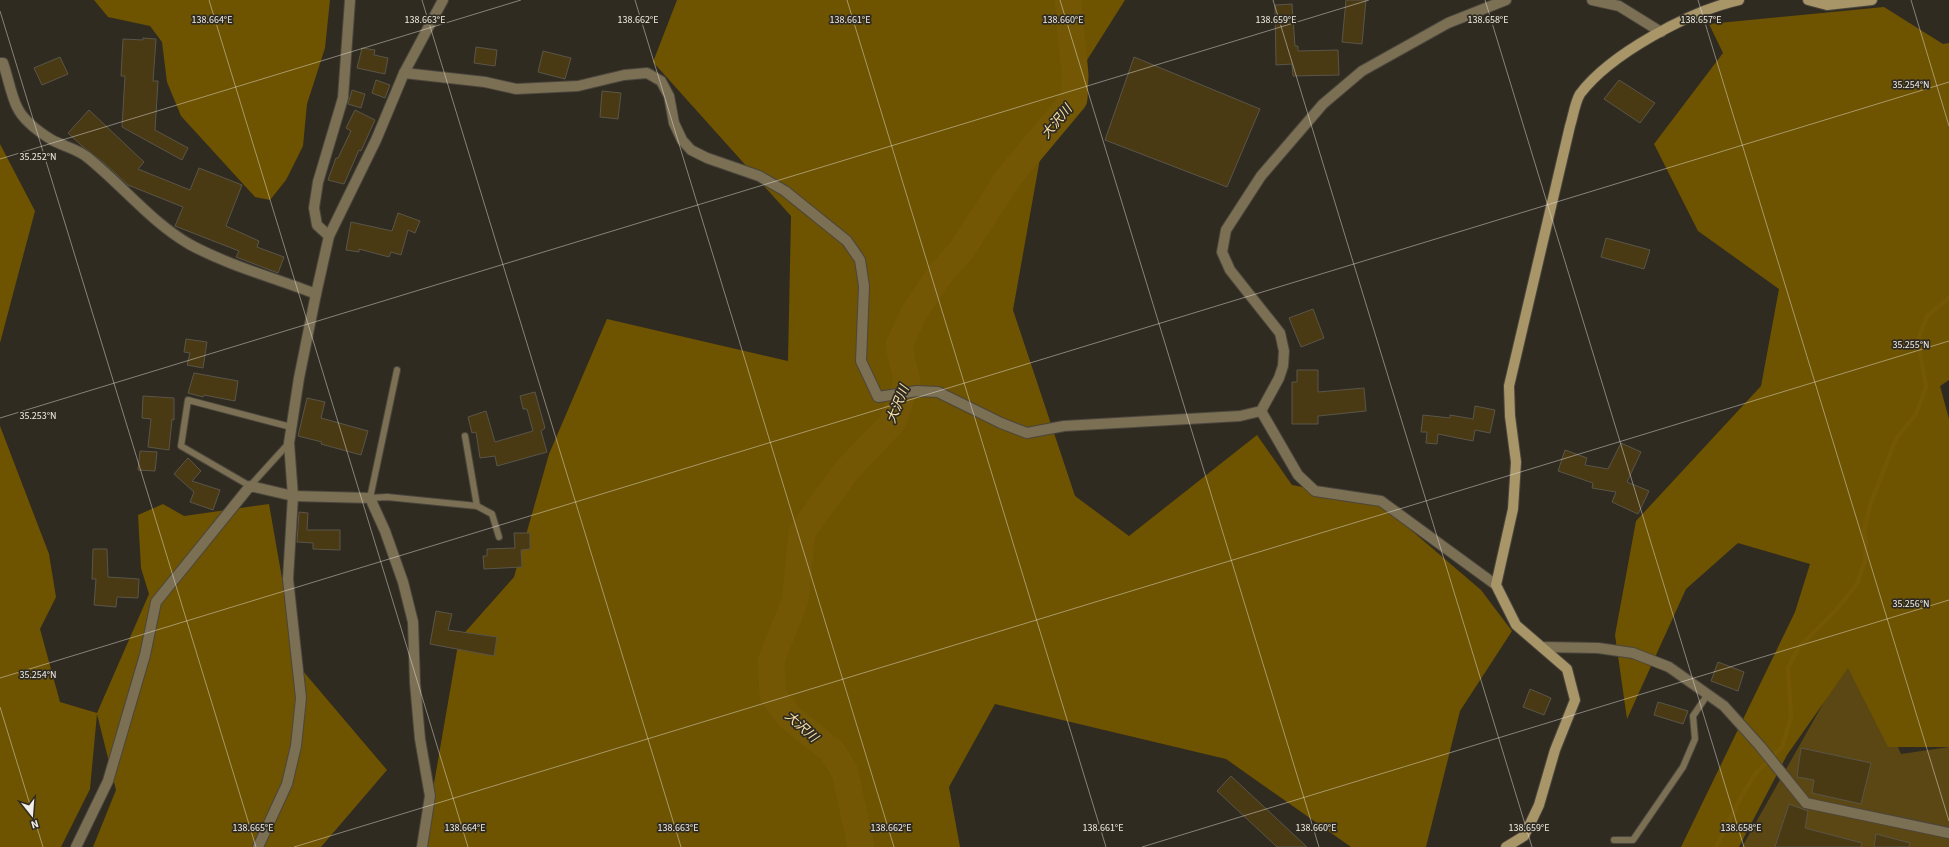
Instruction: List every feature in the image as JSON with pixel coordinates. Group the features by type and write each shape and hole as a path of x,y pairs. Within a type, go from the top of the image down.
{"street":[{"path":"329,236 317,226 314,208 318,182 343,98 350,0"},
{"path":"258,847 287,784 296,746 301,698 288,579 292,496 289,444 299,378 316,294 329,236 376,140 404,73 443,0"},
{"path":"404,73 478,81 516,89 578,86 624,75 647,73 661,81 669,96 674,123 682,140 691,150 707,158 759,176 785,191 847,241 856,254 860,260 864,286 862,361 878,397 917,391 938,392 1001,423 1027,433 1064,426 1240,416 1261,411 1279,378 1283,366 1284,351 1280,333 1230,270 1222,252 1226,230 1261,176 1328,99 1362,71 1448,23 1506,0"},
{"path":"1592,0 1619,6 1661,32"},
{"path":"1496,585 1514,509 1516,462 1510,416 1509,386 1570,126 1579,95 1618,59 1644,41 1693,16 1739,0"},
{"path":"1808,0 1827,5 1868,2 1872,0"},
{"path":"0,63 3,63 17,107 30,123 52,140 86,156 139,206 163,225 189,244 228,261 316,294"},
{"path":"1261,411 1298,475 1315,491 1381,501 1496,585 1516,626 1567,669 1575,700 1555,750 1539,805 1532,822 1524,836 1506,847"},
{"path":"76,847 108,781 145,655 156,602 250,486 292,496 370,498 385,532 403,582 413,622 415,683 420,739 430,796 422,847"},
{"path":"1542,647 1598,648 1633,653 1669,667 1724,706 1760,746 1806,803 1949,833"}],"lane":[{"path":"396,370 370,498 387,497 477,506 492,514 499,537"},
{"path":"289,444 250,486 181,446 188,400 291,427"},
{"path":"465,436 477,506"},
{"path":"1614,840 1633,840 1683,767 1695,739 1693,716 1708,694"}],"shaded area":[{"path":"94,0 330,0 325,48 307,104 303,146 286,180 270,200 255,197 181,116 167,82 162,42 150,26 108,17"},
{"path":"677,0 1125,0 1046,125 1013,310 1075,496 1129,536 1257,435 1292,485 1377,501 1481,590 1512,631 1460,711 1426,847 1351,847 1226,759 995,704 949,787 960,847 423,847 459,639 514,577 549,454 607,319 788,361 791,216 653,62"},
{"path":"1884,7 1943,44 1949,43 1949,380 1940,386 1949,419 1949,747 1888,747 1848,668 1787,755 1739,847 1681,847 1795,612 1810,564 1738,543 1686,589 1627,719 1615,635 1636,521 1761,386 1779,289 1698,231 1654,144 1723,53 1709,24"},
{"path":"0,144 35,211 0,343"},
{"path":"0,426 49,554 56,597 40,629 60,702 97,713 149,594 141,568 138,515 163,504 184,516 269,504 297,664 387,770 321,847 93,847 116,790 97,714 90,789 61,847 0,847"},
{"path":"1854,649 1901,754 1949,747 1949,847 1742,847"}],"building":[{"path":"1346,0 1366,0 1362,44 1342,42"},
{"path":"1292,4 1295,46 1298,46 1298,51 1338,50 1339,75 1293,76 1292,64 1276,65 1275,5"},
{"path":"143,38 156,39 153,81 158,81 155,130 188,148 182,160 122,127 125,76 121,76 123,39 143,40"},
{"path":"476,47 497,50 495,66 474,63"},
{"path":"362,48 375,50 374,55 388,58 385,74 357,68"},
{"path":"543,51 571,58 565,79 538,72"},
{"path":"60,57 68,74 42,85 34,68"},
{"path":"1134,57 1260,109 1227,187 1105,140"},
{"path":"376,80 390,85 385,98 372,93"},
{"path":"1619,80 1655,103 1640,123 1604,99"},
{"path":"352,90 365,94 361,108 348,104"},
{"path":"602,91 621,93 618,119 600,117"},
{"path":"89,110 144,162 138,169 190,190 199,168 242,185 226,226 259,241 257,247 284,257 278,273 236,257 239,251 175,226 183,207 128,185 104,163 82,146 68,133"},
{"path":"355,110 375,120 361,151 359,150 344,184 328,180 336,158 338,158 351,131 346,128"},
{"path":"398,213 420,221 415,233 408,230 401,255 391,252 389,257 359,249 359,252 346,250 351,222 392,231"},
{"path":"1606,238 1650,250 1644,269 1601,257"},
{"path":"1313,309 1324,338 1301,347 1289,318"},
{"path":"186,339 207,342 203,368 187,365 190,353 184,352"},
{"path":"1297,370 1318,370 1318,392 1364,388 1366,411 1318,416 1318,424 1292,424 1292,382 1297,382"},
{"path":"194,373 238,381 235,401 204,395 203,397 188,393"},
{"path":"535,392 545,428 541,431 547,452 497,466 495,456 480,458 476,432 472,433 468,417 486,411 495,442 533,431 527,409 523,409 520,396"},
{"path":"143,396 174,398 174,420 172,419 169,450 148,447 151,419 142,418"},
{"path":"307,398 325,402 321,418 368,431 361,455 298,436"},
{"path":"1475,406 1495,410 1490,433 1475,430 1473,441 1438,434 1437,444 1426,443 1427,432 1421,432 1423,415 1450,418 1450,415 1473,419"},
{"path":"1621,443 1641,452 1627,482 1649,491 1638,514 1612,502 1616,492 1592,488 1593,483 1558,471 1565,450 1587,458 1585,465 1608,469"},
{"path":"140,451 157,452 155,471 138,470"},
{"path":"188,458 201,471 192,481 220,490 213,510 190,502 194,492 174,474"},
{"path":"299,512 308,513 307,530 340,530 340,550 313,549 313,543 297,542"},
{"path":"514,533 530,533 530,549 521,550 522,567 484,569 483,556 487,556 487,549 515,548"},
{"path":"93,549 107,549 108,577 139,579 138,598 117,597 116,607 94,605 96,579 92,579"},
{"path":"436,611 452,614 448,630 497,637 494,656 430,644"},
{"path":"1718,662 1744,672 1738,691 1711,681"},
{"path":"1530,689 1551,698 1544,715 1523,707"},
{"path":"1658,702 1688,711 1683,724 1654,715"},
{"path":"1801,748 1871,763 1861,804 1812,793 1814,780 1797,777"},
{"path":"1231,776 1307,847 1277,847 1217,791"},
{"path":"1789,804 1808,811 1805,828 1862,843 1861,847 1775,847"},
{"path":"1876,834 1910,843 1909,847 1874,847"}],"waterway":[{"name":"大沢川","path":"861,847 845,772 832,751 789,717 773,695 771,661 795,601 802,532 847,470 892,423 907,382 899,345 914,313 940,274 961,251 1008,178 1074,99 1075,75 1068,0"},
{"path":"1716,847 1742,795 1756,773 1782,747 1791,717 1788,668 1798,648 1837,609 1857,584 1865,561 1866,542 1864,531 1870,505 1896,439 1916,414 1926,387 1920,353 1919,337 1927,316 1949,298"}]}
